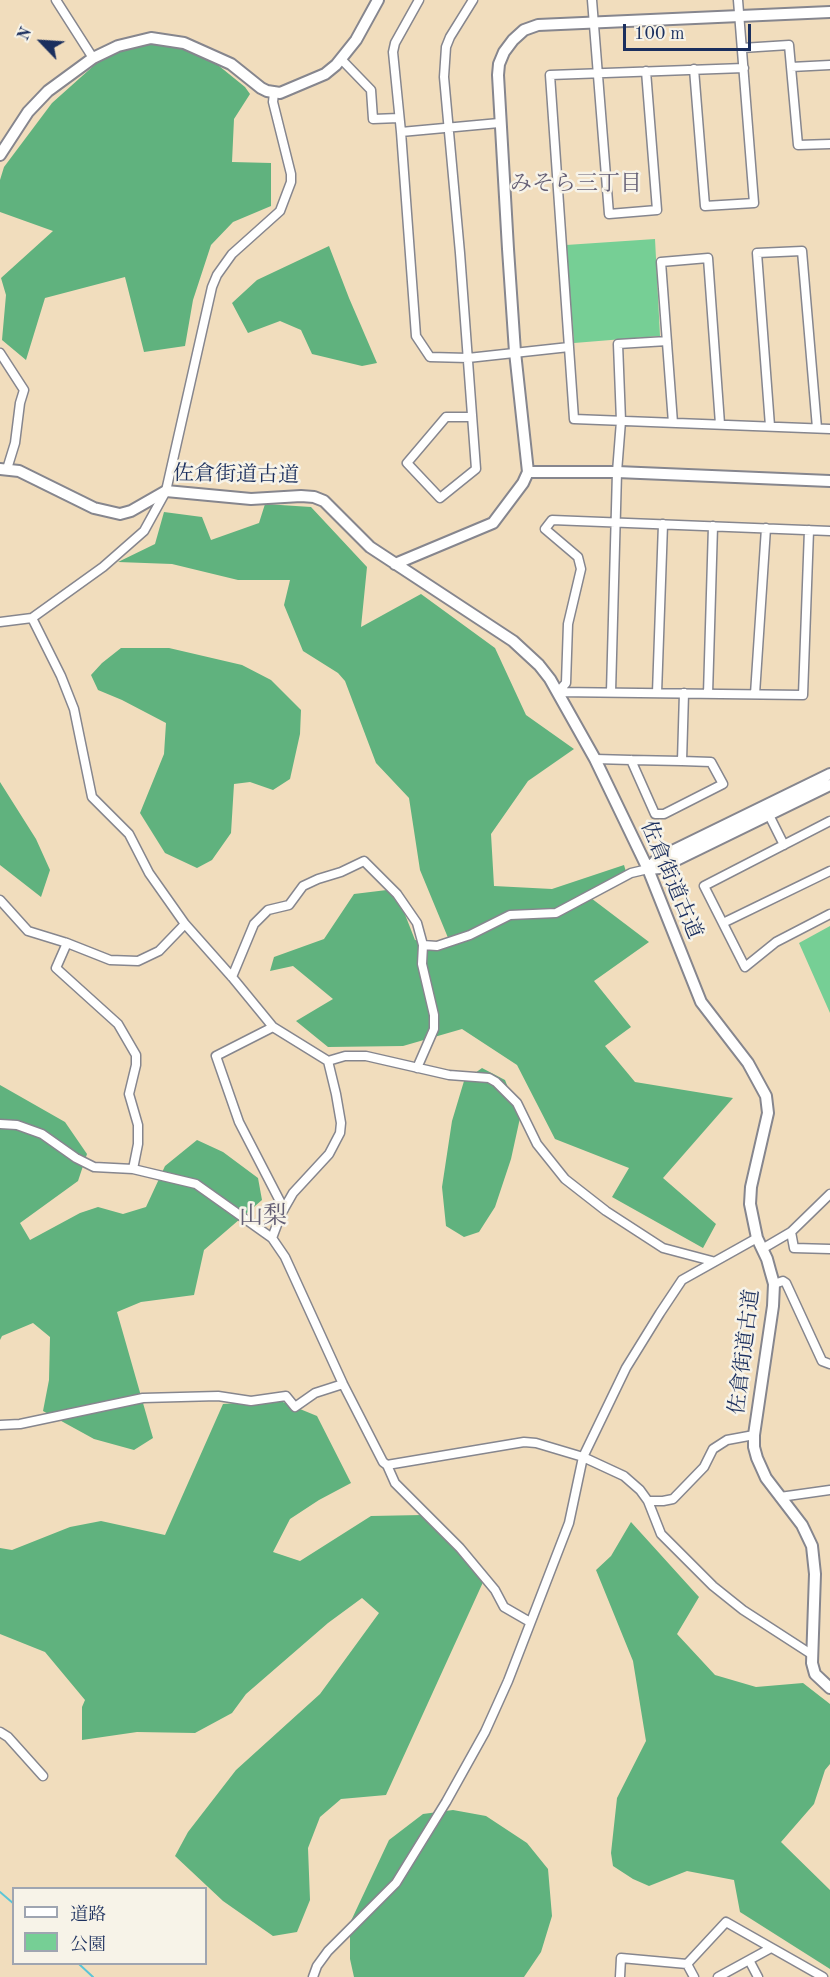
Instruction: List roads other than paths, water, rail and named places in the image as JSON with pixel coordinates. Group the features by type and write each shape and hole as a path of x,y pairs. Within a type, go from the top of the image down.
{"street":[{"path":"56,0 93,58"},
{"path":"0,155 28,112 48,91 93,58 118,46 151,38 168,39 200,49 231,64 261,88 274,93 287,91 325,74 356,40 378,0"},
{"path":"419,0 395,43 393,52 416,336 430,357 468,358 569,347"},
{"path":"592,0 609,214 657,210 646,71"},
{"path":"694,69 705,206 754,203 738,0"},
{"path":"471,1 446,47 444,77 476,469 440,498 407,463 446,417 471,417"},
{"path":"395,564 493,523 523,483 528,472 515,352 499,123 499,64 513,40 524,30 538,25 830,12"},
{"path":"742,48 789,45 798,146 830,144"},
{"path":"341,58 371,90 373,119 399,118"},
{"path":"791,67 830,65"},
{"path":"744,68 550,75 574,419 830,429"},
{"path":"0,622 32,618 103,567 144,531 166,491 212,287 217,275 232,254 280,211 291,183 291,174 273,102 274,93"},
{"path":"401,132 499,123"},
{"path":"770,426 757,253 802,251 817,428"},
{"path":"673,423 661,262 708,258 720,424"},
{"path":"611,692 617,472 621,421 618,344 667,341"},
{"path":"0,353 24,390 15,443 4,469"},
{"name":"佐倉街道古道","path":"4,469 19,471 108,513 120,514 131,511 166,491 251,500 301,496 324,501 370,547 513,641 539,665 558,692 595,759 648,869 701,1002 748,1063 766,1096 768,1113 751,1187 751,1216 774,1284 754,1447 761,1468 802,1525 812,1546 815,1574 812,1664 815,1674 830,1688"},
{"path":"528,472 617,472 830,481"},
{"path":"558,692 566,683 568,624 581,569 578,557 545,529 552,520 830,531"},
{"path":"657,693 663,524"},
{"path":"708,693 713,526"},
{"path":"755,694 766,528"},
{"path":"558,692 803,695 809,530"},
{"path":"32,618 74,709 92,797 129,834 149,873 185,924 232,976 273,1027 328,1061 341,1123 340,1133 329,1154 293,1193 272,1238"},
{"path":"682,761 684,693"},
{"path":"595,759 711,762 723,784 664,814 655,813 632,760"},
{"path":"648,869 658,858 830,774"},
{"path":"423,945 437,946 470,935 510,915 556,913 631,873 660,868 830,785"},
{"path":"770,815 784,845"},
{"path":"830,821 704,886 745,967 776,942 830,914"},
{"path":"232,976 254,924 268,910 289,905 303,886 364,861 397,894 417,923 423,945 422,964 434,1015 434,1029 417,1068"},
{"path":"723,923 830,872"},
{"path":"0,900 28,931 110,960 138,960 159,951 185,924"},
{"path":"67,943 56,968 118,1024 136,1055 129,1094 138,1125 138,1144 133,1169"},
{"path":"273,1027 216,1056 239,1122 284,1209"},
{"path":"328,1061 345,1056 366,1056 449,1075 489,1078 517,1103 537,1144 564,1179 663,1248 712,1262"},
{"path":"0,1124 17,1125 42,1134 76,1158 94,1167 133,1169 196,1184 272,1238 285,1257 343,1384 395,1483 459,1548 495,1590 504,1607 530,1622"},
{"path":"762,1249 791,1232 830,1194"},
{"path":"791,1232 794,1248 829,1250"},
{"path":"313,1977 317,1966 336,1942 396,1883 486,1732 569,1523 583,1457 626,1368 682,1280 757,1238"},
{"path":"774,1284 783,1281 786,1283 822,1361 830,1364"},
{"path":"0,1425 20,1424 143,1398 218,1396 251,1401 286,1396 295,1407 315,1393 343,1384"},
{"path":"648,1500 673,1499 704,1467 713,1449 727,1440 754,1435"},
{"path":"387,1465 524,1442 536,1443 583,1457 624,1476 640,1490 648,1500 661,1534 713,1586 743,1610 811,1654"},
{"path":"780,1497 830,1490"},
{"path":"0,1732 8,1737 43,1776"},
{"path":"687,1964 726,1922 821,1977"},
{"path":"718,1977 771,1948"},
{"path":"620,1977 621,1958 687,1964"},
{"path":"749,1960 758,1977"},
{"path":"687,1964 694,1977"}],"waterway":[{"path":"0,1892 12,1902"},
{"path":"80,1965 93,1977"}],"district":[{"name":"みそら三丁目","path":"576,184"},
{"name":"山梨","path":"263,1217"}]}
